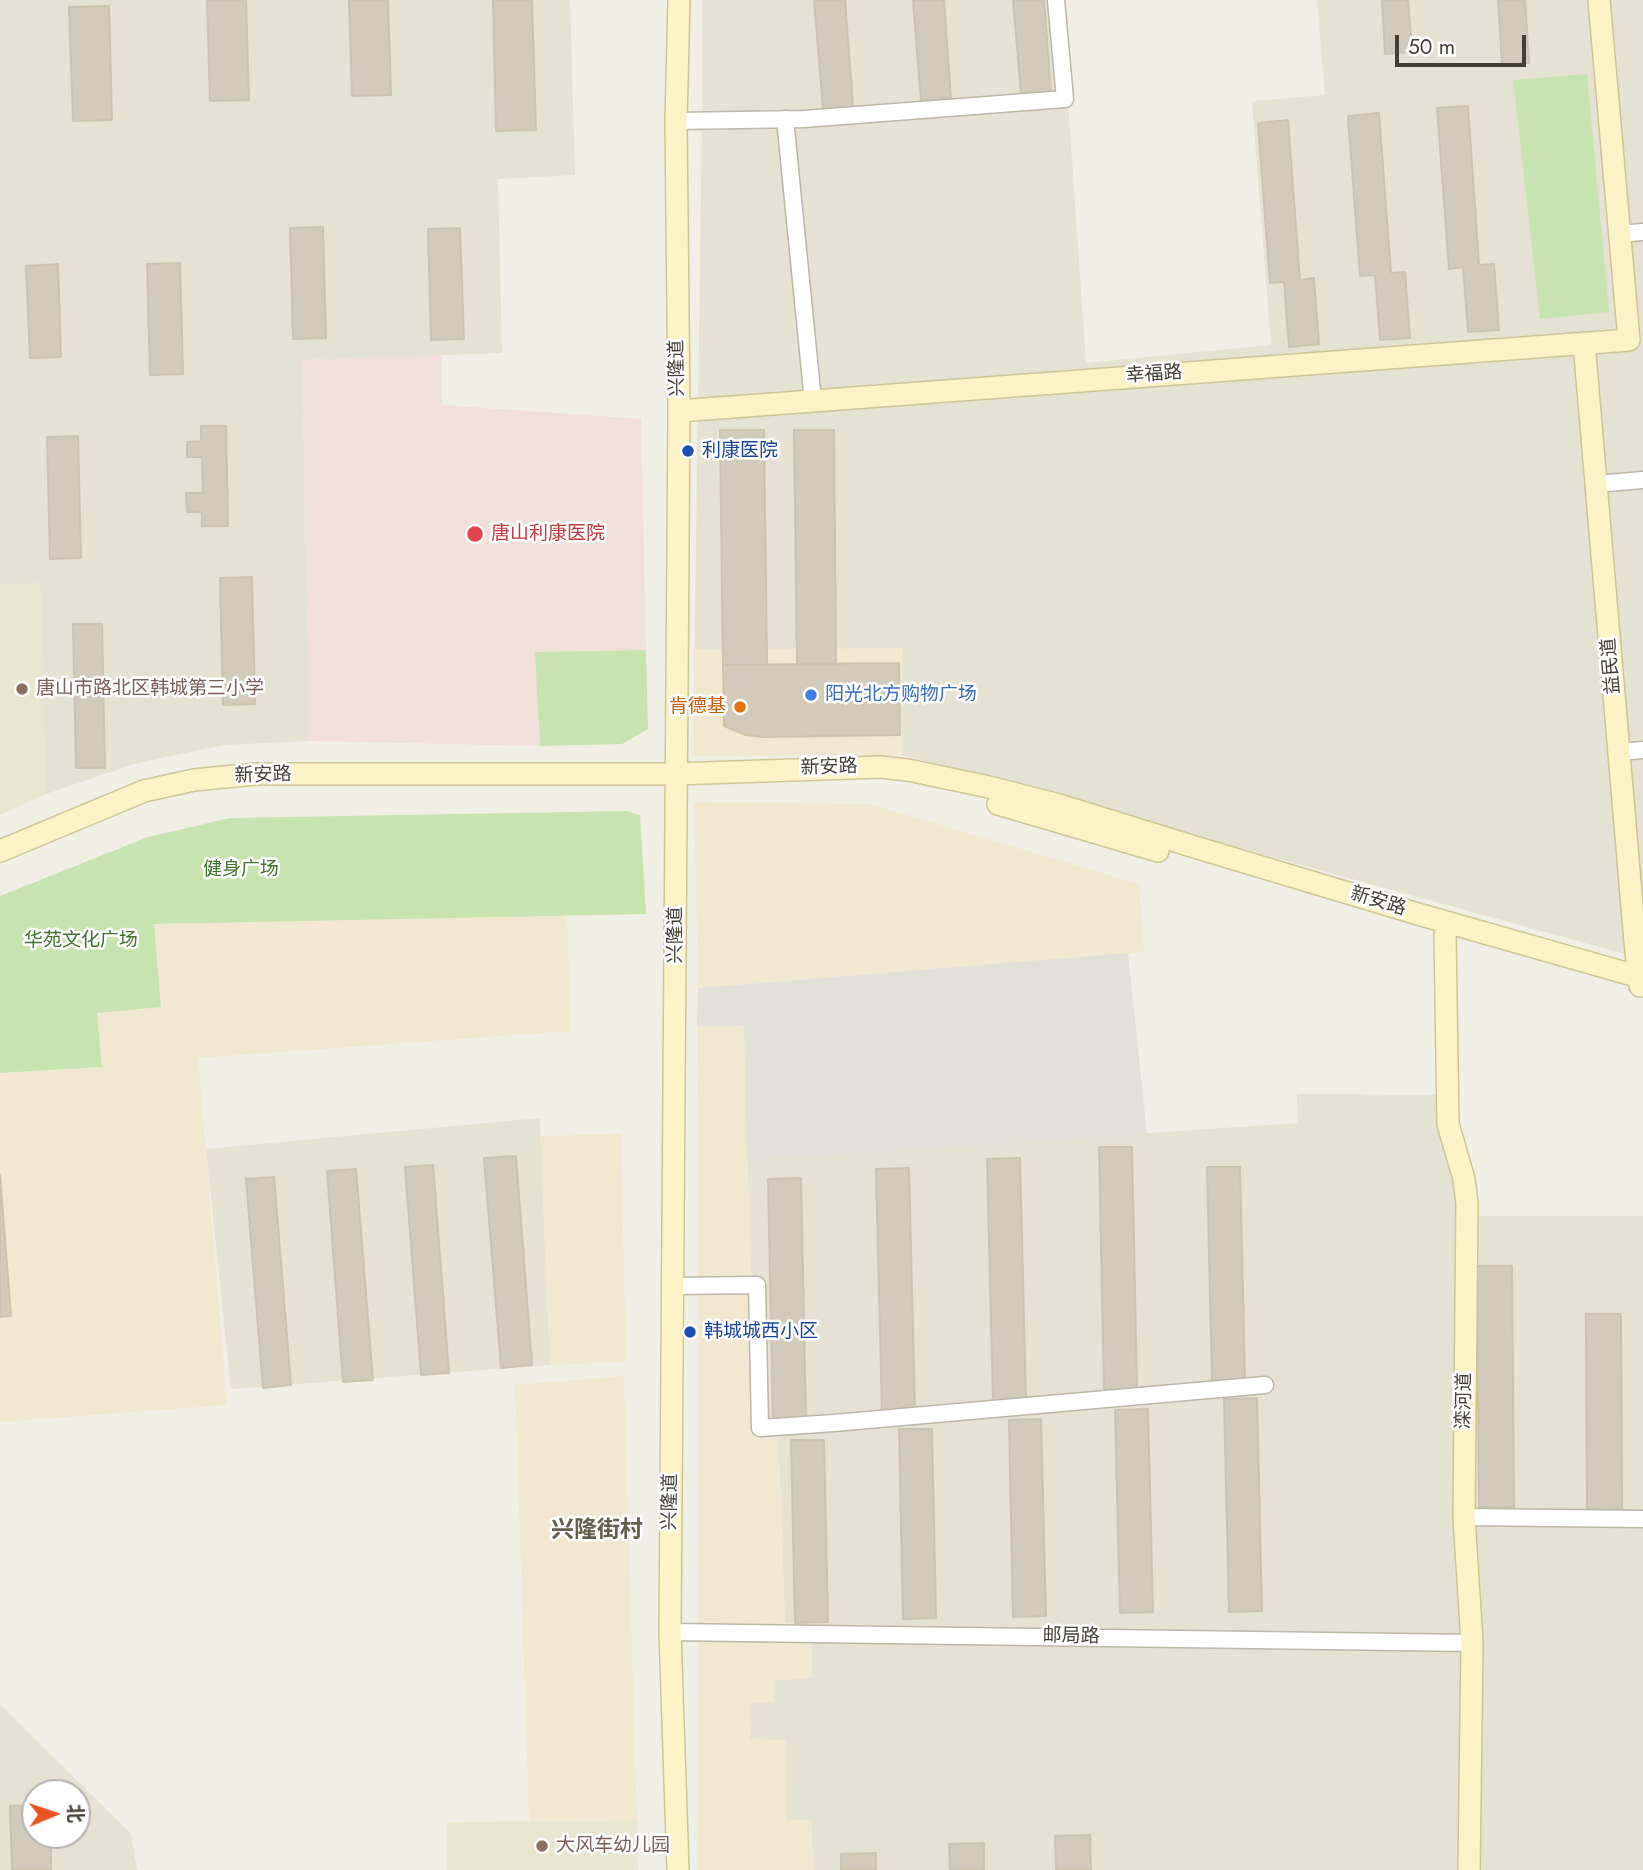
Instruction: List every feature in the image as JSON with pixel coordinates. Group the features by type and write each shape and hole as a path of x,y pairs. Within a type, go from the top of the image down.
{"main road":[{"name":"兴隆道","path":"678,1870 670,1632 679,411 676,121 679,0"},
{"path":"1599,0 1620,234"},
{"name":"幸福路","path":"679,411 1629,340 1620,234"},
{"name":"益民道","path":"1584,343 1641,983"},
{"name":"新安路","path":"0,864 149,802 251,787 677,780 880,767 908,770 989,787 1059,805 1641,983"},
{"name":"新安路","path":"0,851 144,791 194,780 256,775 869,780 909,783 1004,805 1445,935 1641,983"},
{"name":"滦河道","path":"1445,935 1448,1124 1464,1179 1467,1203 1464,1517 1472,1643 1469,1870"}],"street":[{"path":"676,121 785,119 1065,99 1056,0"},
{"path":"785,119 813,401"},
{"path":"1620,234 1643,232"},
{"path":"1596,484 1643,480"},
{"path":"1619,752 1643,750"},
{"path":"673,1286 757,1285 760,1428 1265,1385"},
{"path":"1464,1517 1643,1519"},
{"name":"邮局路","path":"670,1632 1472,1643"}],"shaded area":[{"path":"0,0 570,0 575,175 498,179 502,353 302,360 310,741 223,745 134,764 46,794 40,583 0,584"},
{"path":"702,0 1061,0 1086,363 1271,345 1252,101 1325,95 1317,0 1643,0 1643,959 902,755 693,756"},
{"name":"唐山利康医院","path":"442,355 442,405 641,419 646,650 536,652 540,746 310,741 302,360"},
{"name":"唐山市路北区韩城第三小学","path":"40,582 46,794 0,815 0,584"},
{"name":"阳光北方购物广场","path":"903,648 902,755 693,756 695,650"},
{"path":"694,802 870,804 1139,884 1144,952 698,988"},
{"path":"567,913 571,1031 198,1058 227,1405 0,1422 0,1073 102,1067 97,1012 161,1007 153,924"},
{"path":"1128,953 1147,1134 747,1160 744,1026 697,1027 698,988"},
{"path":"744,1025 755,1425 778,1427 785,1623 811,1624 812,1678 774,1680 774,1701 749,1704 750,1739 786,1740 787,1820 811,1820 813,1870 698,1870 697,1027"},
{"path":"1297,1094 1453,1095 1473,1216 1643,1216 1643,1870 813,1870 811,1821 787,1820 786,1740 750,1740 749,1704 774,1680 812,1678 811,1624 785,1624 778,1427 755,1425 747,1160 1298,1123"},
{"path":"540,1118 550,1365 231,1389 206,1149"},
{"path":"621,1134 626,1362 550,1365 540,1136"},
{"path":"624,1376 637,1821 529,1821 515,1385"},
{"path":"0,1704 76,1779 21,1779 21,1849 91,1849 91,1794 131,1834 137,1870 0,1870"},
{"name":"大风车幼儿园","path":"637,1821 638,1870 447,1870 447,1822"}],"green space":[{"path":"1587,74 1609,312 1540,319 1513,80"},
{"path":"646,650 648,729 622,744 540,746 535,652"},
{"name":"健身广场","path":"627,811 640,815 646,914 154,924 161,1007 97,1013 102,1067 0,1073 0,896 148,837 230,818"}],"building":[{"path":"207,0 246,0 249,100 210,101"},
{"path":"349,0 388,0 391,95 352,96"},
{"path":"493,0 532,0 536,130 496,131"},
{"path":"814,0 845,0 853,106 823,109"},
{"path":"913,0 944,0 951,99 921,101"},
{"path":"1013,0 1044,0 1051,92 1021,94"},
{"path":"1382,0 1408,0 1412,52 1385,54"},
{"path":"1498,0 1525,0 1529,63 1502,64"},
{"path":"109,6 112,120 73,121 69,7"},
{"path":"1468,106 1479,265 1494,264 1499,330 1468,332 1463,267 1449,269 1437,108"},
{"path":"1379,113 1391,273 1405,272 1410,338 1380,340 1375,275 1360,276 1348,116"},
{"path":"1288,120 1300,280 1314,278 1319,344 1289,347 1284,282 1270,283 1258,123"},
{"path":"323,227 326,338 293,339 290,228"},
{"path":"460,228 464,339 431,340 428,229"},
{"path":"180,263 183,374 150,375 147,264"},
{"path":"58,264 61,357 30,358 26,266"},
{"path":"201,426 226,426 228,526 202,526 202,512 187,512 186,493 203,493 202,457 187,457 187,442 201,441"},
{"path":"720,430 764,430 767,665 723,665"},
{"path":"794,430 834,430 836,664 797,664"},
{"path":"78,436 81,558 50,559 47,437"},
{"path":"252,577 255,704 223,705 220,578"},
{"path":"73,624 102,624 105,768 76,768"},
{"name":"阳光北方购物广场","path":"899,663 900,735 762,737 746,735 724,726 723,665"},
{"path":"1099,1147 1132,1147 1137,1389 1104,1390"},
{"path":"516,1156 532,1365 501,1368 484,1158"},
{"path":"1020,1158 1026,1401 993,1402 987,1159"},
{"path":"433,1165 449,1373 421,1375 405,1167"},
{"path":"1207,1167 1240,1167 1245,1380 1212,1380"},
{"path":"909,1168 915,1411 882,1412 876,1169"},
{"path":"356,1169 373,1380 343,1382 327,1171"},
{"path":"0,1175 11,1316 0,1317"},
{"path":"274,1177 291,1385 263,1388 246,1179"},
{"path":"801,1178 806,1421 773,1421 768,1179"},
{"path":"1477,1266 1512,1266 1514,1507 1479,1507"},
{"path":"1586,1314 1621,1314 1622,1509 1587,1510"},
{"path":"1257,1398 1262,1611 1229,1612 1224,1399"},
{"path":"1148,1409 1153,1612 1120,1613 1115,1410"},
{"path":"1041,1419 1046,1616 1013,1617 1009,1420"},
{"path":"899,1429 932,1429 936,1618 903,1619"},
{"path":"791,1440 824,1440 828,1622 795,1623"},
{"path":"10,1806 21,1806 21,1849 51,1849 51,1870 12,1870"},
{"path":"1090,1835 1091,1870 1056,1870 1055,1836"},
{"path":"984,1843 984,1870 950,1870 949,1844"},
{"path":"876,1853 876,1870 841,1870 841,1854"}],"place":[{"name":"利康医院","path":"688,451"},
{"name":"唐山利康医院","path":"475,534"},
{"name":"唐山市路北区韩城第三小学","path":"22,689"},
{"name":"阳光北方购物广场","path":"811,695"},
{"name":"肯德基","path":"740,707"},
{"name":"韩城城西小区","path":"690,1332"},
{"name":"大风车幼儿园","path":"542,1846"}],"district":[{"name":"兴隆街村","path":"597,1531"}],"park label":[{"name":"华苑文化广场","path":"81,941"}]}
